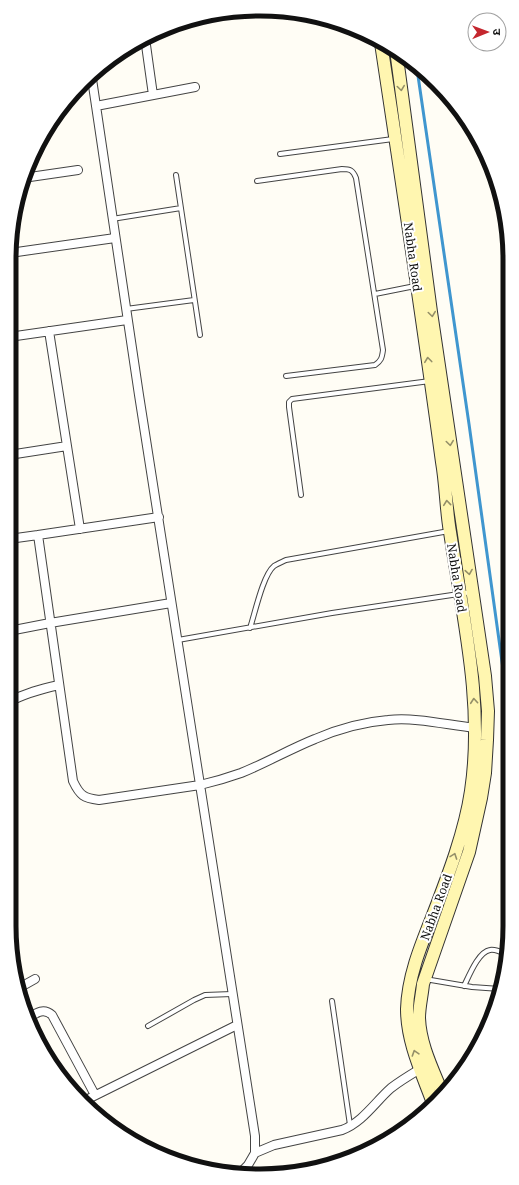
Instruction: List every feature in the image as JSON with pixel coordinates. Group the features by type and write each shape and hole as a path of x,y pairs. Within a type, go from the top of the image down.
{"main road":[{"name":"Nabha Road","path":"382,50 418,285 430,381 443,465 450,531 466,593 484,676 488,711 485,772 476,823 469,852 425,979 419,1017 425,1049 441,1089"},
{"name":"Nabha Road","path":"397,58 434,328 466,593 476,728 471,793 460,841 421,946 411,976 408,992 408,1016 413,1046 431,1099"},
{"path":"426,1085 428,1102"}],"street":[{"path":"146,44 153,95"},
{"path":"93,82 127,320 255,1136 255,1153 245,1168"},
{"path":"96,106 195,87"},
{"path":"31,177 78,170"},
{"path":"17,251 115,238"},
{"path":"16,336 127,320"},
{"path":"49,331 80,528"},
{"path":"16,454 67,446"},
{"path":"16,538 159,517"},
{"path":"38,535 73,781 78,792 87,798 100,800 200,785 240,773 314,739 337,730 361,724 389,720 416,719 476,728"},
{"path":"16,630 171,603"},
{"path":"16,698 21,695 59,685"},
{"path":"23,986 35,980"},
{"path":"34,1016 42,1011 47,1011 52,1015 95,1095"},
{"path":"88,1099 237,1025"},
{"path":"255,1153 274,1145 350,1127 360,1120 392,1087 420,1068"}],"lane":[{"path":"280,154 396,139"},
{"path":"258,181 342,169 349,169 354,172 375,294 383,350 380,362 375,366 286,376"},
{"path":"176,175 200,335"},
{"path":"112,220 180,208"},
{"path":"375,294 418,285"},
{"path":"126,309 194,300"},
{"path":"301,495 289,407 289,402 292,399 430,381"},
{"path":"250,628 268,573 274,566 286,560 450,531"},
{"path":"178,640 340,612 466,593"},
{"path":"464,986 478,959 484,952 497,950 501,952"},
{"path":"411,976 464,986 495,989"},
{"path":"148,1026 194,1000 206,995 232,994"},
{"path":"332,1001 350,1127"}],"waterway":[{"path":"418,74 503,669"}]}
